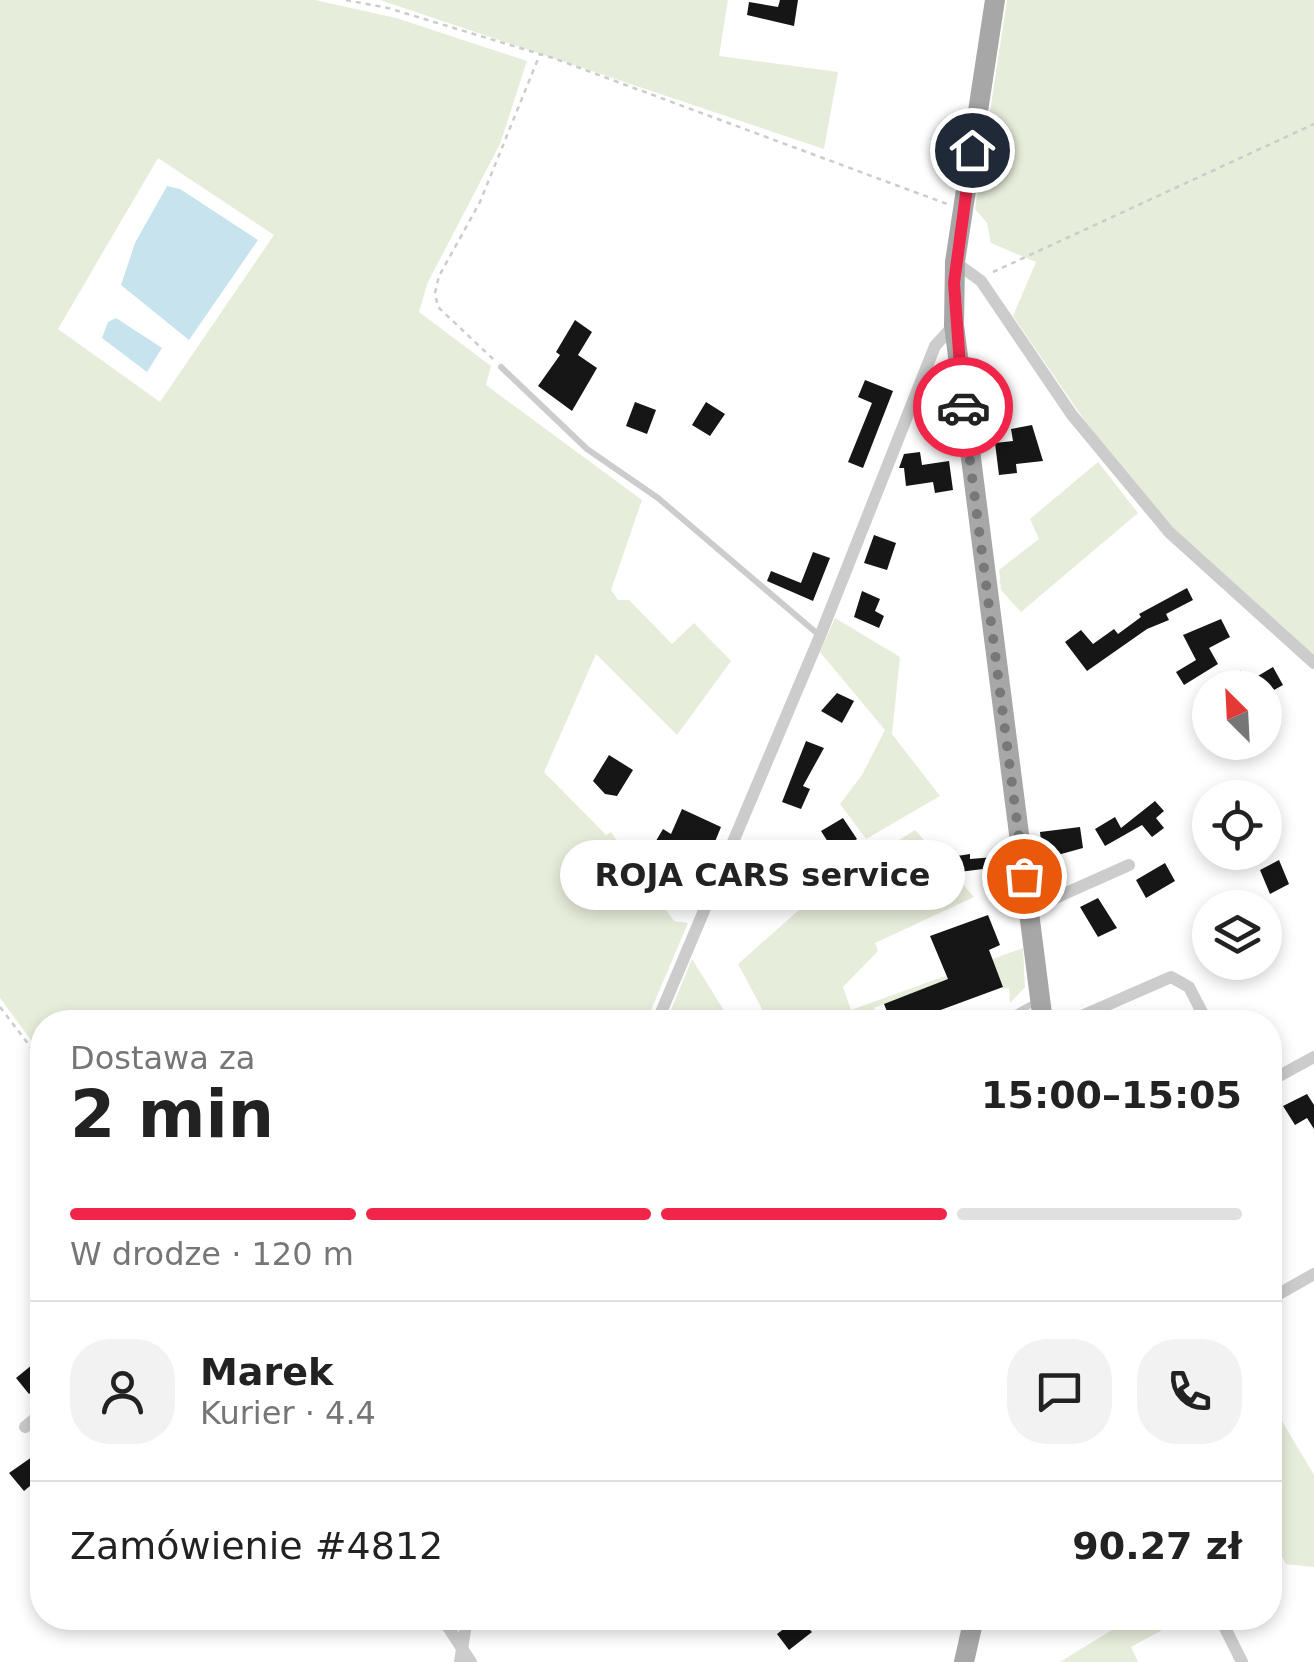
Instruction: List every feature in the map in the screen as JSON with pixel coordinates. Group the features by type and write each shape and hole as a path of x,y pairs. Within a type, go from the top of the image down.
{"main road":[{"path":"995,0 956,262 954,325 1042,1010"},
{"path":"966,1661 972,1630"}],"street":[{"path":"956,262 981,281 1072,415 1170,532 1314,663"},
{"path":"662,1010 820,636 935,346 954,325"},
{"path":"1028,910 1129,864"},
{"path":"1095,1010 1172,976 1189,987 1200,1010"},
{"path":"1282,1074 1314,1057"},
{"path":"1282,1292 1314,1274"},
{"path":"25,1427 30,1423"},
{"path":"448,1630 462,1655 472,1662"},
{"path":"462,1655 465,1630"},
{"path":"1226,1630 1242,1662"}],"lane":[{"path":"501,367 587,449 658,498 820,636"}],"path":[{"path":"346,0 388,8 540,54 963,210"},
{"path":"501,367 438,308 435,293 439,276 480,202 540,54"},
{"path":"981,281 1314,124"},
{"path":"0,1007 30,1046"}],"green space":[{"path":"0,0 315,0 396,18 527,61 500,144 427,284 419,312 491,366 486,385 642,500 611,590 618,600 629,600 672,644 694,623 731,661 677,735 596,654 544,772 606,835 611,832 674,921 688,923 651,1010 30,1010 30,1039 0,998","holes":["158,158 274,235 160,402 58,329"]},
{"path":"380,0 728,0 719,56 838,72 824,149"},
{"path":"1007,0 1314,0 1314,664 1206,568 1113,462 1013,316 1036,262 991,243 987,223 975,209"},
{"path":"1098,462 1138,513 1021,612 1001,590 999,570 1039,539 1030,519"},
{"path":"835,618 900,657 892,734 940,796 866,839 840,804 862,775 885,730 820,652"},
{"path":"915,830 974,897 875,943 878,951 843,987 851,1010 763,1010 738,964 826,886"},
{"path":"1023,948 1025,987 1010,1003 1009,988 1003,989 993,962 874,1008 851,1010"},
{"path":"692,959 724,1010 671,1010"},
{"path":"1282,1421 1314,1475 1314,1567 1286,1564 1282,1556"},
{"path":"1112,1630 1162,1630 1131,1647 1138,1662 1060,1662"}],"water":[{"path":"167,186 180,189 258,240 189,340 121,285 135,243"},
{"path":"116,318 162,348 147,372 102,338 108,322"}],"building":[{"path":"780,0 798,0 794,26 747,15 749,2 778,7"},
{"path":"575,320 592,332 578,355 597,368 572,411 538,386 560,355 556,352"},
{"path":"865,380 893,391 863,468 848,462 872,403 858,397"},
{"path":"635,402 656,410 647,434 626,426"},
{"path":"706,402 725,414 710,436 692,425"},
{"path":"1032,425 1043,461 1016,464 1017,473 999,475 995,443 1013,441 1011,429"},
{"path":"920,452 922,465 949,461 953,490 935,493 933,482 906,486 904,468 899,468 904,454"},
{"path":"874,535 896,543 887,570 864,563"},
{"path":"813,552 830,558 813,601 767,581 771,571 801,583"},
{"path":"1187,588 1193,600 1166,614 1169,620 1147,629 1087,671 1065,642 1081,630 1093,644 1114,629 1118,634 1141,617 1139,614"},
{"path":"862,591 880,599 875,611 884,616 879,628 854,617"},
{"path":"1221,619 1230,637 1209,648 1218,664 1208,670 1192,670 1192,680 1184,685 1176,672 1196,660 1183,635"},
{"path":"837,693 854,701 842,723 821,711"},
{"path":"806,741 824,748 803,786 810,789 801,809 782,802"},
{"path":"609,755 633,770 617,796 605,794 593,781"},
{"path":"1155,801 1164,811 1156,818 1164,828 1152,837 1142,825 1105,846 1095,829 1115,817 1121,828"},
{"path":"682,809 721,827 707,861 681,851 674,862 653,846 663,829 671,834"},
{"path":"843,818 857,839 835,853 821,831"},
{"path":"1080,827 1083,848 1043,859 1040,832"},
{"path":"970,854 970,859 1007,856 1008,866 1002,866 1003,876 984,877 983,869 959,872 957,856"},
{"path":"754,858 776,865 771,889 747,880"},
{"path":"1165,863 1175,881 1146,898 1136,880"},
{"path":"1282,867 1289,884 1268,890 1260,870"},
{"path":"1098,898 1117,928 1098,937 1080,907"},
{"path":"988,915 1000,945 989,950 1003,987 941,1010 886,1010 884,1004 948,979 930,936"},
{"path":"1307,1094 1314,1105 1314,1129 1307,1118 1295,1125 1283,1106"},
{"path":"30,1367 30,1393 29,1394 16,1378"},
{"path":"30,1458 30,1486 24,1491 9,1473"},
{"path":"782,1630 812,1632 789,1650 777,1634"}],"way so far":[{"path":"963,407 1024,876"}],"place":[{"name":"ROJA CARS service","path":"1024,876"}],"route":[{"path":"963,407 954,325 954,283 972,150"}]}
